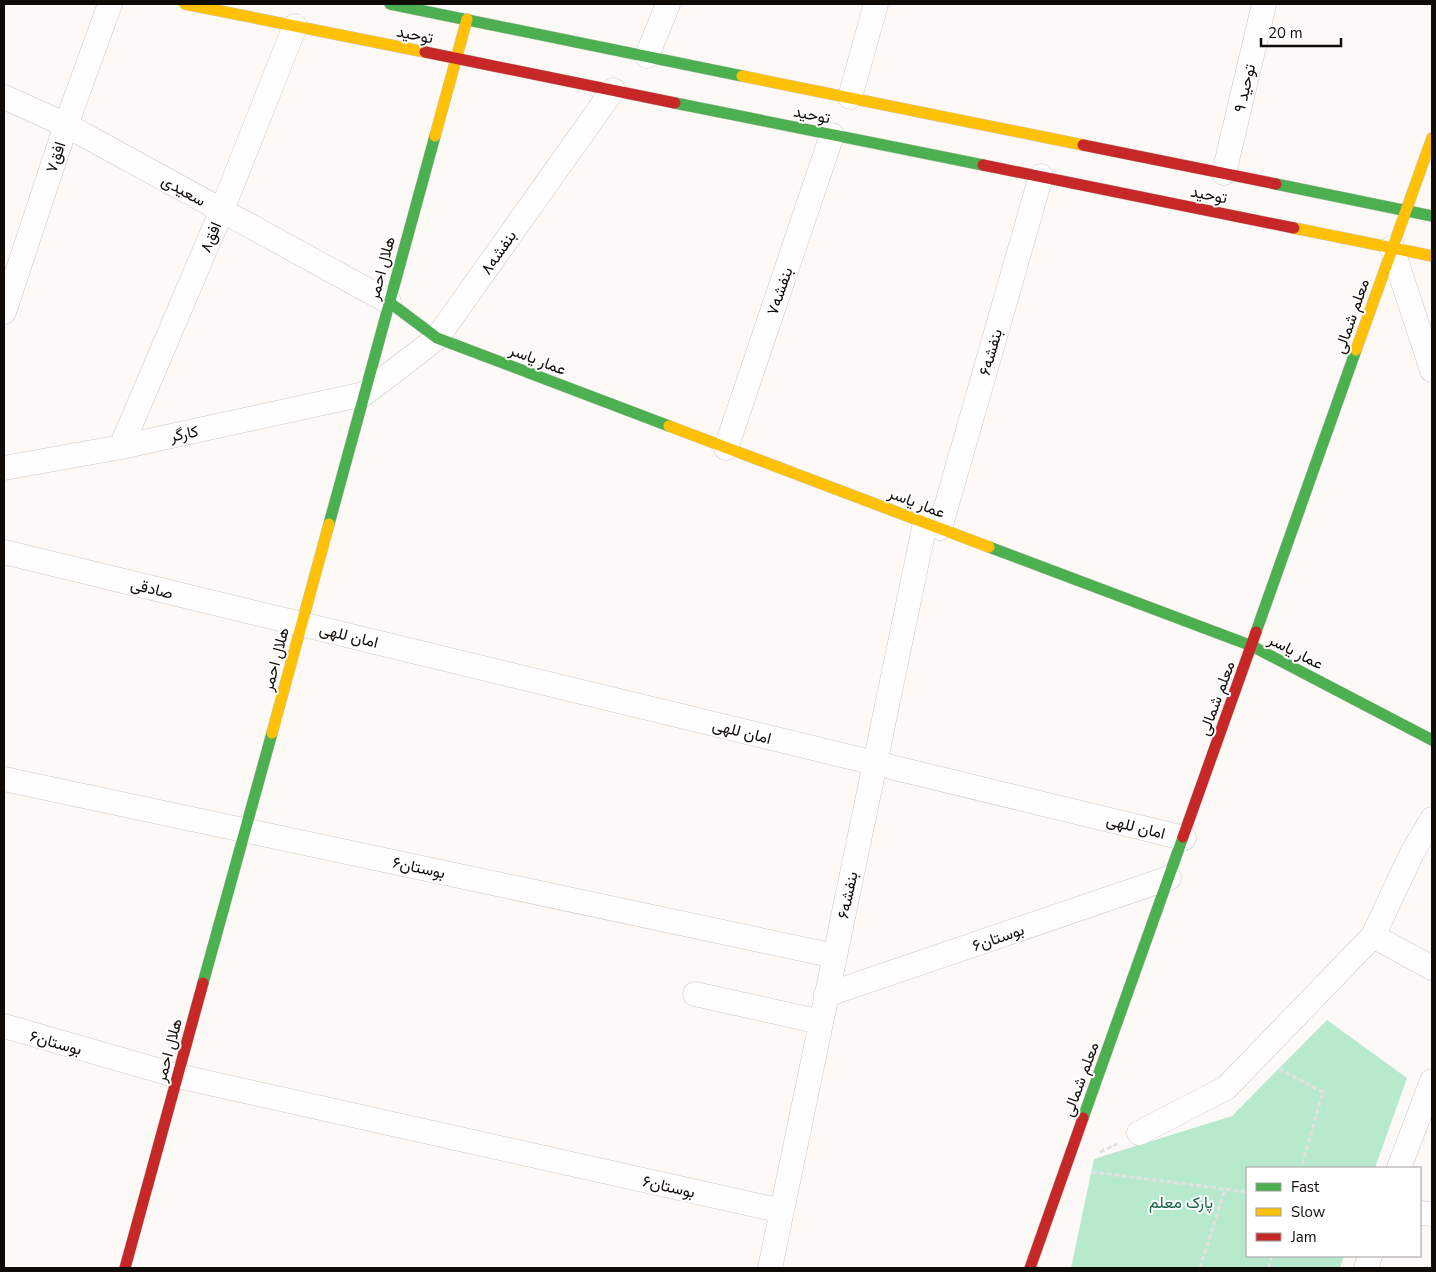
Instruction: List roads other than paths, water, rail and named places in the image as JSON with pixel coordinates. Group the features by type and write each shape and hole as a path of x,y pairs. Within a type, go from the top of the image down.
{"street":[{"name":"افق۷","path":"4,312 66,125 110,4"},
{"name":"توحید","path":"184,4 1432,256"},
{"name":"توحید","path":"390,4 469,12 647,56 1432,216"},
{"path":"647,56 668,4"},
{"path":"850,97 876,4"},
{"name":"توحید ۹","path":"1224,173 1264,4"},
{"name":"هلال احمر","path":"125,1268 469,12"},
{"name":"افق۸","path":"121,447 222,210 294,26"},
{"name":"بنفشه۸","path":"364,394 437,338 613,90"},
{"name":"سعیدی","path":"4,97 66,125 389,302"},
{"name":"بنفشه۷","path":"726,448 832,134"},
{"name":"معلم شمالی","path":"1030,1268 1432,138"},
{"name":"بنفشه۶","path":"770,1268 875,763 932,525 1041,176"},
{"path":"1392,248 1432,370"},
{"name":"عمار یاسر","path":"389,302 437,338 1252,646 1429,735"},
{"name":"کارگر","path":"4,468 121,447 364,394"},
{"name":"صادقی","path":"4,552 301,624"},
{"name":"امان للهی","path":"301,624 1184,838"},
{"name":"بوستان۶","path":"4,779 835,956"},
{"path":"1140,1133 1226,1088 1373,936 1412,853 1432,819"},
{"name":"بوستان۶","path":"826,996 1169,878"},
{"path":"1373,936 1432,968"},
{"path":"695,994 821,1022"},
{"name":"بوستان۶","path":"4,1026 178,1076 782,1211"},
{"path":"1399,1167 1432,1081"}],"park label":[{"name":"پارک معلم","path":"1181,1202"}]}
